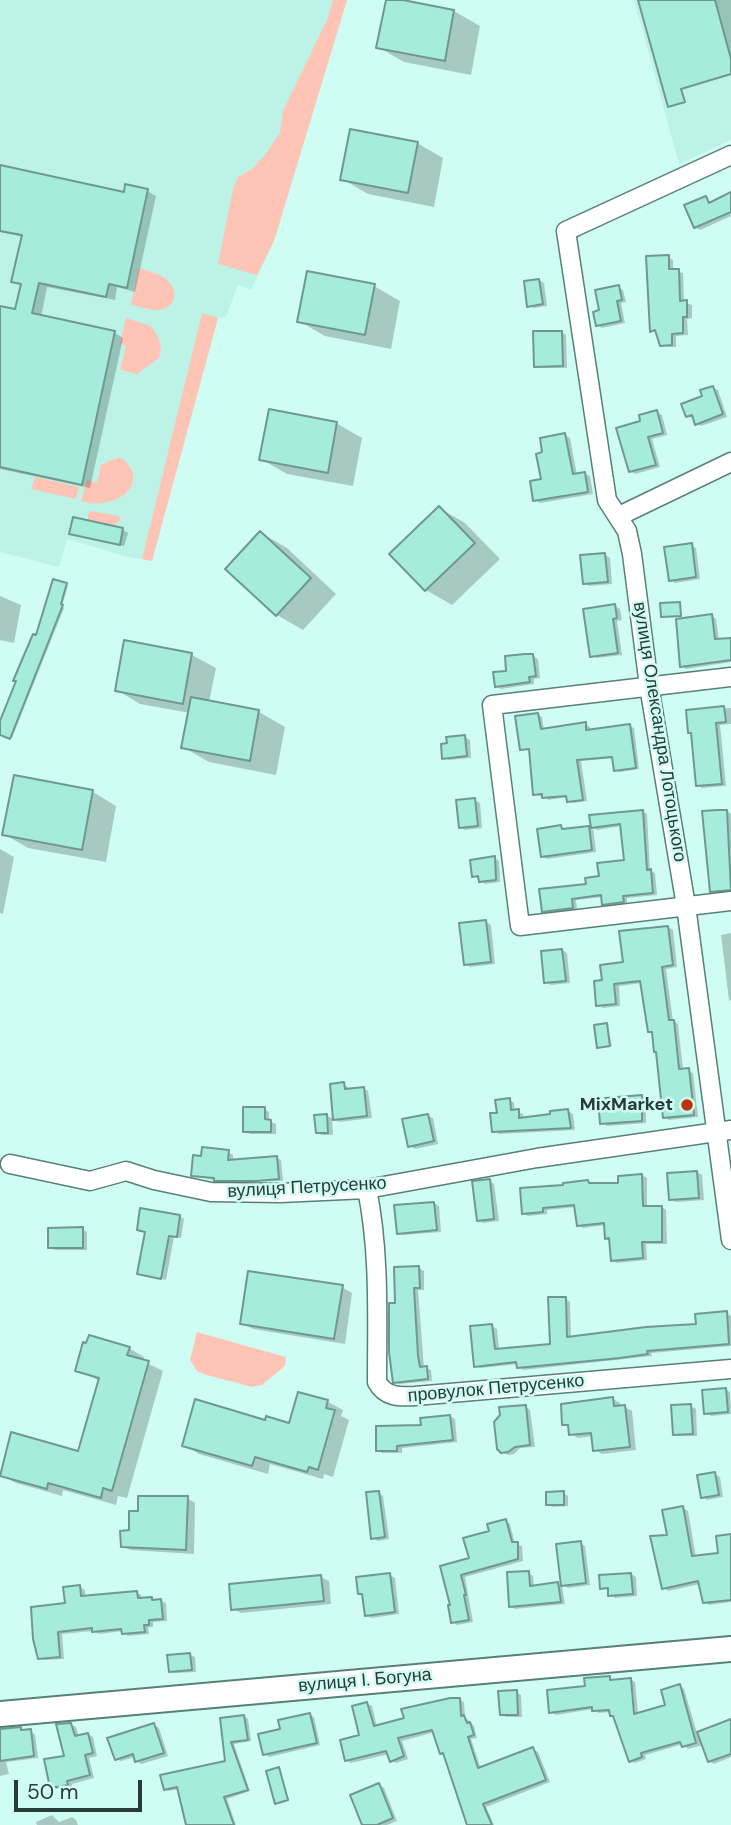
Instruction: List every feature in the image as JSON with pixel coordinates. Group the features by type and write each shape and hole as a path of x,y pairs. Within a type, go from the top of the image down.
{"street":[{"name":"вулиця Олександра Лотоцького","path":"731,155 566,231 607,500 627,531 632,554 649,687 724,1131 731,1240"},
{"path":"619,516 731,462"},
{"path":"731,677 492,705 520,926 731,901"},
{"name":"вулиця Петрусенко","path":"10,1164 90,1181 126,1171 211,1192 367,1189 537,1158 724,1131"},
{"name":"провулок Петрусенко","path":"367,1189 375,1227 378,1265 377,1382 380,1388 391,1395 415,1396 731,1368"},
{"name":"вулиця І. Богуна","path":"0,1714 731,1649"}],"shaded area":[{"path":"0,0 347,0 274,241 251,290 238,285 226,317 218,318 152,561 124,556 67,539 59,567 0,552"},
{"path":"333,0 347,0 274,241 257,275 218,264 233,189 238,177 251,170 280,133 283,111 327,20"},
{"path":"634,0 731,0 731,140 679,164"},
{"path":"139,268 170,282 174,297 170,306 156,310 131,305"},
{"path":"202,313 218,318 152,561 142,559"},
{"path":"126,318 151,326 161,345 159,358 137,374 120,370 126,346 120,344"},
{"path":"122,458 131,469 131,487 125,494 105,503 81,501 87,480 97,483 101,465"},
{"path":"35,477 79,487 76,499 31,489"},
{"path":"91,511 119,516 120,521 112,526 88,520"},
{"path":"197,1332 286,1357 285,1366 262,1385 252,1387 203,1374 197,1371 190,1360"}],"building":[{"path":"386,0 403,0 454,10 445,61 376,48"},
{"path":"638,0 715,0 731,59 731,74 681,89 685,102 668,107"},
{"path":"350,129 418,142 408,193 340,180"},
{"path":"0,165 124,192 125,184 148,189 127,288 109,284 106,297 39,283 32,313 115,331 82,485 0,467 0,306 15,309 21,284 11,282 22,235 0,231"},
{"path":"731,192 731,212 694,228 684,205 706,196 709,203"},
{"path":"669,255 669,269 679,269 680,301 687,300 687,317 683,317 683,333 672,334 672,345 660,346 655,330 650,332 646,256"},
{"path":"307,271 375,284 365,335 297,322"},
{"path":"539,279 543,304 527,307 524,281"},
{"path":"619,285 622,300 617,301 621,321 596,326 593,312 599,310 595,290"},
{"path":"533,331 562,331 563,366 534,367"},
{"path":"713,386 723,414 695,425 692,415 686,417 681,404 702,396 700,390"},
{"path":"269,409 337,422 328,473 259,460"},
{"path":"657,410 663,433 648,437 656,465 629,472 616,428 640,421 639,415"},
{"path":"565,433 573,474 585,472 588,492 533,501 530,481 541,479 536,454 542,452 540,438"},
{"path":"439,506 475,543 425,591 389,554"},
{"path":"73,517 123,528 120,545 69,534"},
{"path":"260,531 311,578 276,616 225,569"},
{"path":"692,543 696,577 669,581 664,547"},
{"path":"605,553 608,582 583,584 580,555"},
{"path":"53,579 67,583 61,604 63,605 10,739 0,735 0,721 16,681 13,681 33,634 36,635"},
{"path":"680,602 681,616 661,617 660,603"},
{"path":"615,604 617,618 613,619 618,653 590,657 583,609"},
{"path":"712,614 715,639 731,638 731,660 680,667 676,619"},
{"path":"124,640 192,653 183,704 115,691"},
{"path":"533,654 536,676 529,677 530,682 495,687 493,672 506,671 505,656"},
{"path":"191,697 259,710 250,761 181,748"},
{"path":"724,706 726,722 716,723 722,784 696,786 686,710"},
{"path":"538,713 541,729 586,722 586,730 630,724 636,768 614,771 612,757 577,760 583,800 567,802 566,796 542,798 542,794 533,795 529,749 520,750 515,716"},
{"path":"465,735 467,756 442,759 441,744 447,743 446,737"},
{"path":"14,775 93,790 82,850 2,835"},
{"path":"475,798 478,826 459,828 456,800"},
{"path":"643,810 647,870 651,869 653,893 623,896 624,902 602,905 601,895 572,899 573,908 542,912 539,889 586,884 585,878 599,876 597,863 624,860 620,824 591,828 589,815"},
{"path":"727,810 731,890 710,892 702,811"},
{"path":"561,825 562,829 589,826 592,850 541,857 537,829"},
{"path":"495,856 496,880 479,882 478,876 472,877 470,860"},
{"path":"486,920 491,962 464,965 459,923"},
{"path":"668,926 673,965 662,967 669,1020 674,1020 679,1069 689,1068 694,1115 663,1118 656,1052 652,1032 648,1032 640,981 614,984 616,1004 596,1006 594,981 602,980 600,965 623,962 619,931"},
{"path":"562,949 566,981 544,983 541,951"},
{"path":"607,1023 610,1046 597,1048 594,1025"},
{"path":"344,1082 345,1089 364,1087 367,1116 333,1120 330,1084"},
{"path":"642,1095 642,1121 600,1124 599,1111 606,1110 605,1098"},
{"path":"510,1098 511,1110 519,1109 519,1118 568,1109 571,1128 492,1132 490,1113 497,1113 495,1100"},
{"path":"243,1107 265,1107 265,1119 271,1120 271,1132 243,1132"},
{"path":"327,1114 328,1133 316,1133 314,1115"},
{"path":"428,1114 434,1141 408,1147 402,1119"},
{"path":"202,1147 229,1150 228,1160 277,1156 279,1179 214,1181 214,1178 191,1176 193,1155 201,1156"},
{"path":"697,1171 699,1198 669,1200 667,1173"},
{"path":"642,1174 643,1206 662,1206 662,1242 642,1242 643,1258 611,1261 609,1238 605,1239 604,1223 577,1226 574,1205 543,1208 543,1212 522,1214 520,1188 588,1180 589,1183 618,1183 618,1176"},
{"path":"490,1179 494,1219 477,1221 472,1181"},
{"path":"434,1202 437,1230 397,1234 394,1205"},
{"path":"140,1208 180,1215 177,1237 169,1236 161,1279 137,1274 145,1232 137,1230"},
{"path":"83,1227 83,1248 48,1248 48,1228"},
{"path":"419,1266 420,1288 414,1288 418,1356 420,1367 427,1366 428,1379 393,1383 389,1352 389,1303 395,1303 394,1267"},
{"path":"248,1271 343,1285 334,1339 240,1324"},
{"path":"548,1297 566,1297 567,1337 696,1324 695,1314 727,1311 729,1344 647,1351 648,1354 620,1358 517,1368 516,1362 474,1367 470,1326 492,1324 495,1349 550,1344"},
{"path":"89,1335 130,1347 127,1355 149,1361 112,1491 103,1488 101,1498 48,1483 47,1489 0,1476 11,1432 78,1451 99,1378 75,1371 83,1342 86,1343"},
{"path":"726,1388 728,1412 704,1414 702,1390"},
{"path":"298,1392 328,1400 326,1408 335,1410 318,1470 309,1467 307,1472 255,1457 252,1466 182,1446 195,1399 265,1420 266,1416 289,1423"},
{"path":"613,1397 614,1406 625,1405 630,1447 593,1451 591,1433 569,1435 568,1425 562,1425 561,1404"},
{"path":"691,1404 693,1434 673,1435 671,1405"},
{"path":"526,1405 530,1445 501,1453 497,1449 494,1422 500,1415 499,1407"},
{"path":"450,1415 453,1440 397,1446 397,1451 376,1451 376,1426 421,1425 420,1418"},
{"path":"715,1472 719,1495 701,1498 697,1475"},
{"path":"379,1491 385,1537 371,1539 366,1492"},
{"path":"564,1491 564,1505 546,1505 546,1492"},
{"path":"138,1496 188,1496 186,1550 121,1547 120,1531 129,1530 129,1511 138,1511"},
{"path":"683,1506 692,1556 718,1553 716,1536 731,1534 731,1600 703,1603 698,1581 662,1589 650,1536 667,1535 662,1510"},
{"path":"506,1519 512,1542 518,1542 518,1559 461,1575 469,1620 451,1623 450,1605 440,1566 469,1558 463,1538 489,1531 487,1524"},
{"path":"581,1541 586,1583 561,1586 556,1544"},
{"path":"529,1571 530,1586 558,1582 561,1602 509,1607 507,1572"},
{"path":"390,1573 395,1612 365,1616 356,1577"},
{"path":"631,1573 633,1594 608,1596 608,1588 600,1589 599,1575"},
{"path":"321,1575 324,1601 231,1610 229,1584"},
{"path":"80,1585 81,1596 137,1591 138,1598 161,1599 163,1619 149,1620 149,1625 144,1625 145,1632 122,1634 121,1629 92,1632 92,1628 58,1632 60,1657 38,1659 33,1639 31,1607 65,1603 63,1587"},
{"path":"190,1653 192,1670 169,1672 167,1655"},
{"path":"610,1676 610,1680 631,1678 634,1714 665,1705 661,1690 680,1684 696,1743 682,1747 680,1742 641,1753 642,1757 629,1762 609,1710 592,1711 592,1707 549,1713 547,1690 585,1686 584,1678"},
{"path":"517,1690 518,1715 500,1715 498,1691"},
{"path":"460,1698 461,1716 464,1715 467,1723 470,1722 474,1735 468,1737 478,1768 533,1747 546,1780 483,1804 492,1825 467,1825 443,1753 440,1754 432,1730 398,1738 404,1756 390,1762 386,1751 345,1761 340,1740 359,1735 352,1706 367,1702 374,1726 404,1718 401,1709"},
{"path":"310,1713 317,1743 263,1755 258,1734 280,1729 278,1720"},
{"path":"244,1715 248,1740 231,1742 248,1790 224,1797 234,1825 186,1825 177,1787 164,1790 160,1775 225,1761 220,1718"},
{"path":"731,1719 731,1754 708,1762 697,1732"},
{"path":"71,1723 75,1736 88,1733 93,1753 85,1755 90,1775 67,1781 68,1785 50,1788 44,1759 64,1756 56,1724"},
{"path":"154,1723 164,1753 135,1762 133,1754 115,1760 107,1738"},
{"path":"21,1727 21,1730 31,1729 34,1756 0,1761 0,1729"},
{"path":"279,1767 288,1800 275,1804 266,1771"},
{"path":"379,1783 393,1818 377,1825 362,1825 350,1795"}],"place":[{"name":"MixMarket","path":"687,1105"}]}
